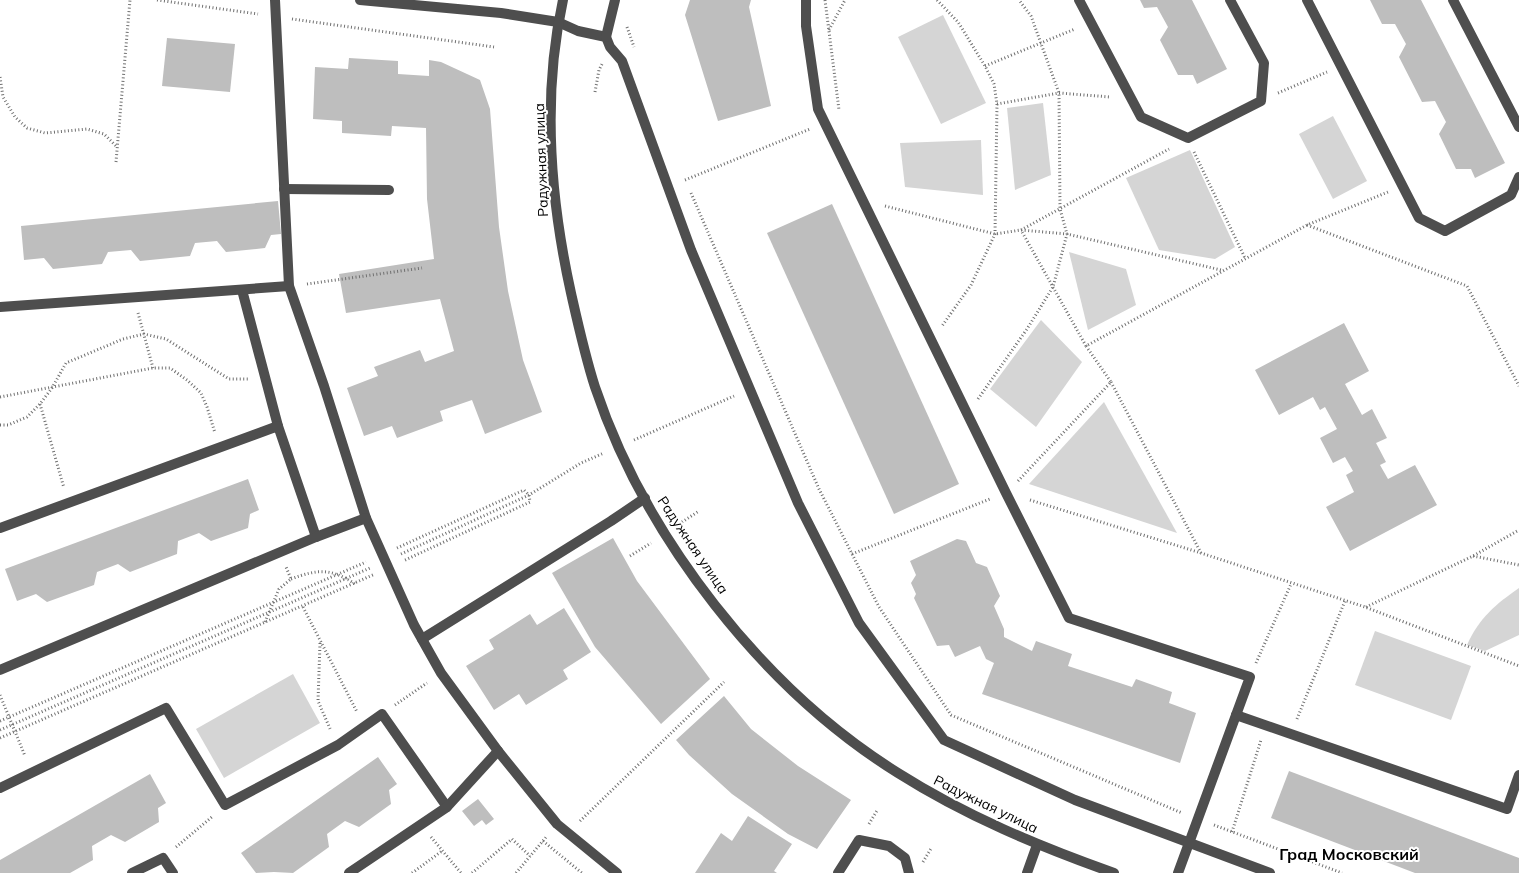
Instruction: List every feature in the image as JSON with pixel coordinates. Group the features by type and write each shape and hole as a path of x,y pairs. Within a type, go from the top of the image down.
{"street":[{"path":"275,0 288,286 324,386 366,518 422,639 441,673 498,751 557,824 617,873"},
{"path":"360,0 501,13 558,22 578,31 606,37"},
{"name":"Радужная улица","path":"563,0 558,22 553,69 551,118 553,178 558,228 576,317 595,388 619,446 645,498 676,550 729,622 760,658 804,702 864,750 897,773 963,812 1037,845 1114,873"},
{"path":"615,0 606,37 610,47 622,61 691,250 798,503 860,622 944,740 1075,800 1270,873"},
{"path":"806,0 806,26 818,109 1069,618 1250,677 1178,873"},
{"path":"1079,0 1141,117 1188,138 1261,101 1264,63 1230,0"},
{"path":"1307,0 1419,218 1445,231 1511,195 1519,177"},
{"path":"1453,0 1519,127"},
{"path":"284,189 389,190"},
{"path":"0,307 288,286"},
{"path":"242,290 278,426 316,537"},
{"path":"0,528 278,426"},
{"path":"422,639 603,527 645,498"},
{"path":"0,670 316,537 366,518"},
{"path":"0,788 166,708 225,805 338,745 382,714 447,807"},
{"path":"1236,715 1507,809 1519,775"},
{"path":"349,873 447,807 498,751"},
{"path":"838,873 860,840 888,846 905,858 909,873"},
{"path":"1027,873 1037,845"},
{"path":"132,873 163,858 173,873"}],"path":[{"path":"116,162 130,0"},
{"path":"157,0 494,47"},
{"path":"682,171 685,180 825,123 839,113 825,0"},
{"path":"812,65 845,0"},
{"path":"932,341 971,285 995,234 997,104 994,84 985,66 958,22 937,0"},
{"path":"967,413 1027,329 1053,287 1067,234 1060,208 1059,92 1031,16 1019,0"},
{"path":"625,22 636,50"},
{"path":"985,66 1091,22"},
{"path":"1323,64 1332,80"},
{"path":"1261,101 1327,72"},
{"path":"0,77 3,97 15,117 28,128 46,133 87,129 104,134 117,148"},
{"path":"997,104 1059,92 1131,99"},
{"path":"1022,230 1188,138 1245,258"},
{"path":"689,189 819,489 879,607 950,715 1197,819 1342,873"},
{"path":"1086,346 1307,225 1390,191"},
{"path":"863,200 995,234 1022,230 1067,234 1222,270"},
{"path":"1307,225 1467,286 1519,386"},
{"path":"1022,230 1086,346 1111,382 1201,554"},
{"path":"288,286 422,268"},
{"path":"134,297 153,368"},
{"path":"0,425 8,425 27,418 52,388 66,363 123,339 144,334 166,339 229,379 266,379"},
{"path":"0,397 153,368 170,368 201,393 220,448"},
{"path":"655,430 771,379"},
{"path":"852,554 1006,493 1111,382"},
{"path":"40,404 68,503"},
{"path":"0,730 386,561 529,495 581,463"},
{"path":"0,721 339,574 386,561 460,534 530,502 529,495 524,490 454,522 386,561 355,584 0,738"},
{"path":"1006,493 1365,607 1519,666"},
{"path":"454,522 460,534"},
{"path":"1365,607 1473,556 1519,530"},
{"path":"279,553 291,579"},
{"path":"1473,556 1519,565"},
{"path":"265,622 279,589 291,579 309,572 323,570 339,574 355,584"},
{"path":"1250,677 1291,584"},
{"path":"1291,734 1345,601"},
{"path":"302,606 364,726"},
{"path":"320,641 318,701 338,745"},
{"path":"382,714 441,673"},
{"path":"567,833 724,682"},
{"path":"0,695 14,732 33,773"},
{"path":"1232,832 1266,725"},
{"path":"163,858 225,805"},
{"path":"516,873 557,824"},
{"path":"420,825 461,873"},
{"path":"472,873 512,839 530,856"},
{"path":"543,841 582,873"},
{"path":"412,873 442,851"}],"shaded area":[{"path":"943,15 986,103 941,124 898,37"},
{"path":"1043,103 1051,175 1015,190 1007,108"},
{"path":"1333,116 1367,181 1333,199 1299,134"},
{"path":"981,140 983,195 905,187 900,143"},
{"path":"1190,150 1235,247 1215,259 1159,250 1126,178"},
{"path":"1069,252 1126,269 1136,305 1088,330"},
{"path":"1041,320 1082,362 1036,427 990,389"},
{"path":"1104,402 1177,533 1029,484"},
{"path":"1519,588 1519,635 1485,651 1467,645 1477,627 1489,612"},
{"path":"1375,631 1471,666 1451,720 1355,685"},
{"path":"293,674 320,723 224,778 196,729"}],"building":[{"path":"690,0 751,0 749,7 771,106 718,121 685,15"},
{"path":"1140,0 1192,0 1227,69 1197,84 1193,75 1178,75 1160,40 1168,27 1157,7 1144,8"},
{"path":"1370,0 1421,0 1505,163 1475,178 1471,169 1456,169 1439,134 1446,122 1435,101 1422,102 1399,57 1406,44 1395,24 1382,24"},
{"path":"167,38 235,44 230,92 162,86"},
{"path":"349,58 398,61 398,74 429,76 429,60 441,62 480,80 490,109 499,227 508,291 523,360 542,412 485,434 472,400 440,411 443,421 397,438 392,426 364,436 347,388 378,376 374,367 420,350 425,362 454,351 440,299 346,313 339,274 434,259 427,199 426,128 392,126 391,136 342,133 342,121 313,119 315,67 348,69"},
{"path":"278,201 281,234 271,235 265,248 226,252 217,241 195,243 190,256 140,261 131,250 108,252 102,264 53,269 44,258 24,260 21,226"},
{"path":"832,204 959,484 894,514 767,233"},
{"path":"1344,323 1369,371 1345,384 1362,415 1372,409 1387,438 1376,443 1386,462 1380,465 1388,479 1415,465 1437,505 1350,551 1326,507 1354,492 1346,475 1353,471 1345,457 1333,463 1320,438 1337,429 1325,407 1320,410 1313,397 1279,415 1255,370"},
{"path":"248,479 259,510 250,514 248,528 211,541 199,533 178,541 177,554 130,572 118,564 97,572 94,585 47,602 36,594 17,601 5,569"},
{"path":"613,538 637,581 710,679 661,724 595,647 552,573"},
{"path":"957,539 966,541 976,563 987,567 1000,596 994,606 1004,629 1004,637 1032,651 1036,641 1072,654 1068,666 1132,687 1136,679 1172,692 1169,703 1196,713 1180,763 982,694 994,663 986,659 980,646 955,657 949,645 937,646 914,598 916,594 911,583 916,575 910,561"},
{"path":"564,608 591,652 563,670 568,679 526,705 519,694 494,710 466,666 494,649 489,640 530,614 537,625"},
{"path":"724,696 751,729 798,766 851,800 817,849 788,834 732,794 689,755 676,740"},
{"path":"378,757 397,784 389,790 391,804 359,827 345,821 327,834 329,847 293,873 256,873 241,853"},
{"path":"1289,771 1519,858 1519,873 1415,873 1271,818"},
{"path":"150,774 166,803 158,808 159,822 125,842 111,835 92,846 93,860 70,873 0,873 0,860"},
{"path":"478,799 494,819 486,825 482,820 474,826 462,811"},
{"path":"748,816 792,844 774,871 777,873 695,873 721,833 732,841"}],"district":[{"name":"Град Московский","path":"1349,854"}]}
